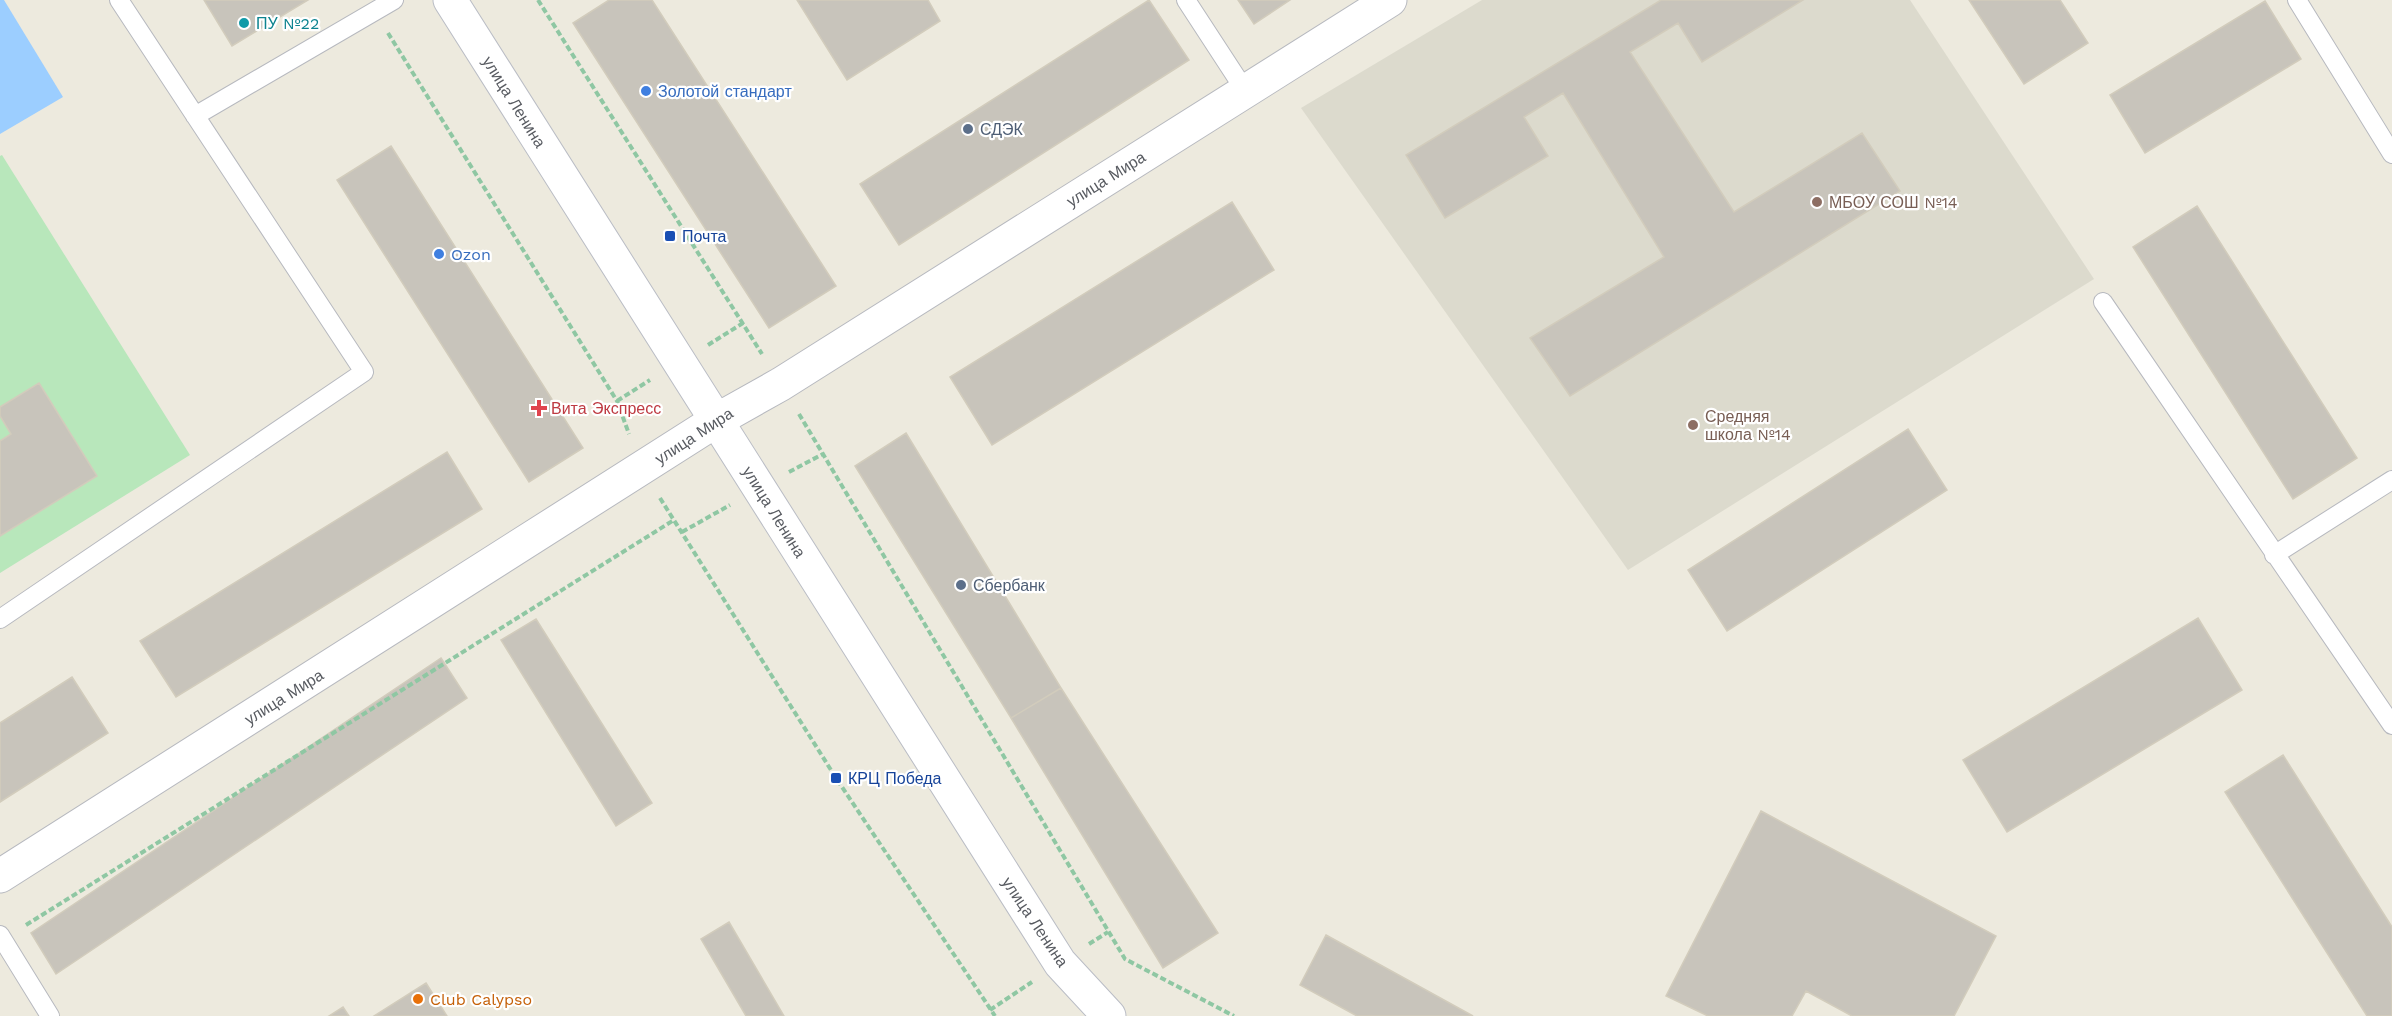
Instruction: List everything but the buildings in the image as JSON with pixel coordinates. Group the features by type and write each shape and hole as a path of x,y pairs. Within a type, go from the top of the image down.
{"street":[{"name":"улица Ленина","path":"450,0 1060,963 1109,1016"},
{"name":"улица Мира","path":"0,876 642,470 717,420 781,384 1390,0"}],"lane":[{"path":"0,619 364,372 118,0"},
{"path":"195,116 394,0"},
{"path":"1186,0 1246,92"},
{"path":"2297,0 2392,154"},
{"path":"2103,302 2392,725"},
{"path":"2274,555 2392,480"},
{"path":"1,937 50,1016"}],"path":[{"path":"538,0 781,384 1125,959 1234,1016"},
{"path":"374,11 617,401 642,470 836,778 995,1016"},
{"path":"1,937 674,520"}],"shaded area":[{"name":"Средняя школа №14","path":"1482,0 1910,0 2094,279 1628,570 1301,108"}],"green space":[{"path":"2,155 190,455 0,573 0,156"}],"water":[{"path":"0,0 4,0 63,97 0,134"}],"place":[{"name":"ПУ №22","path":"244,23"},
{"name":"Золотой стандарт","path":"646,91"},
{"name":"СДЭК","path":"968,129"},
{"name":"МБОУ СОШ №14","path":"1817,202"},
{"name":"Почта","path":"670,236"},
{"name":"Ozon","path":"439,254"},
{"name":"Вита Экспресс","path":"539,408"},
{"name":"Средняя школа №14","path":"1693,425"},
{"name":"Сбербанк","path":"961,585"},
{"name":"КРЦ Победа","path":"836,778"},
{"name":"Club Calypso","path":"418,999"}]}
